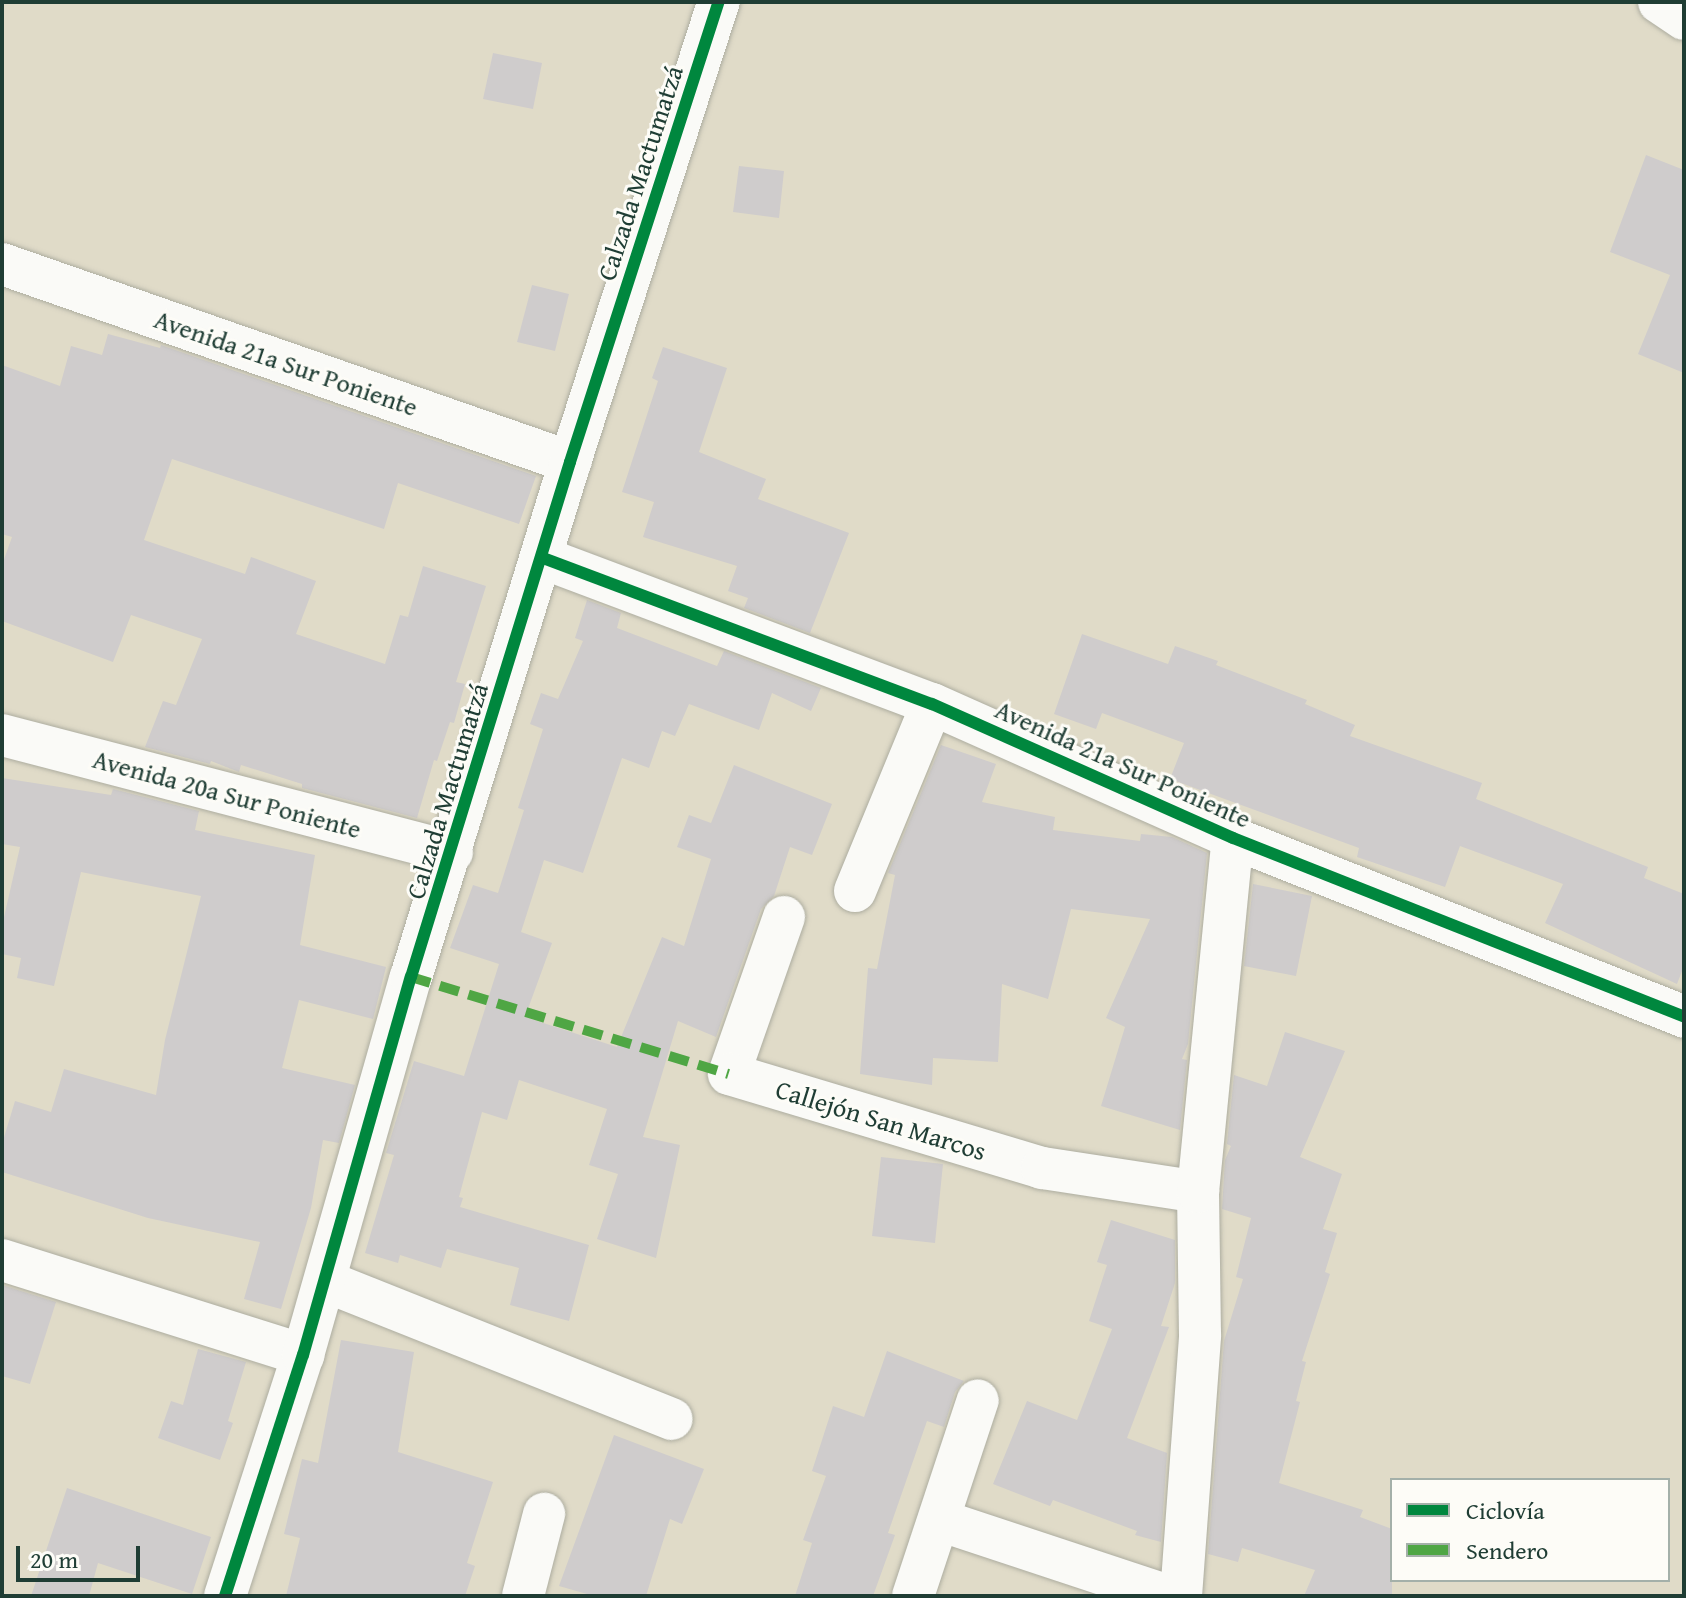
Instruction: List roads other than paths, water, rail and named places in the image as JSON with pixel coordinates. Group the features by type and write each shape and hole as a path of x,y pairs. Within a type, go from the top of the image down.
{"street":[{"name":"Calzada Mactumatzá","path":"225,1596 303,1355 411,977 543,558 570,462 719,2"},
{"path":"1659,2 1684,19"},
{"name":"Avenida 21a Sur Poniente","path":"2,264 570,462"},
{"name":"Avenida 21a Sur Poniente","path":"543,558 932,704 1233,838 1684,1017"},
{"path":"855,891 932,704"},
{"name":"Avenida 20a Sur Poniente","path":"2,735 452,852"},
{"path":"1181,1596 1200,1335 1198,1192 1233,838"},
{"name":"Callejón San Marcos","path":"784,917 729,1074 1042,1168 1198,1192"},
{"path":"2,1260 303,1355"},
{"path":"325,1281 672,1419"},
{"path":"913,1596 978,1400"},
{"path":"523,1596 544,1514"},
{"path":"939,1520 1169,1596"}]}
